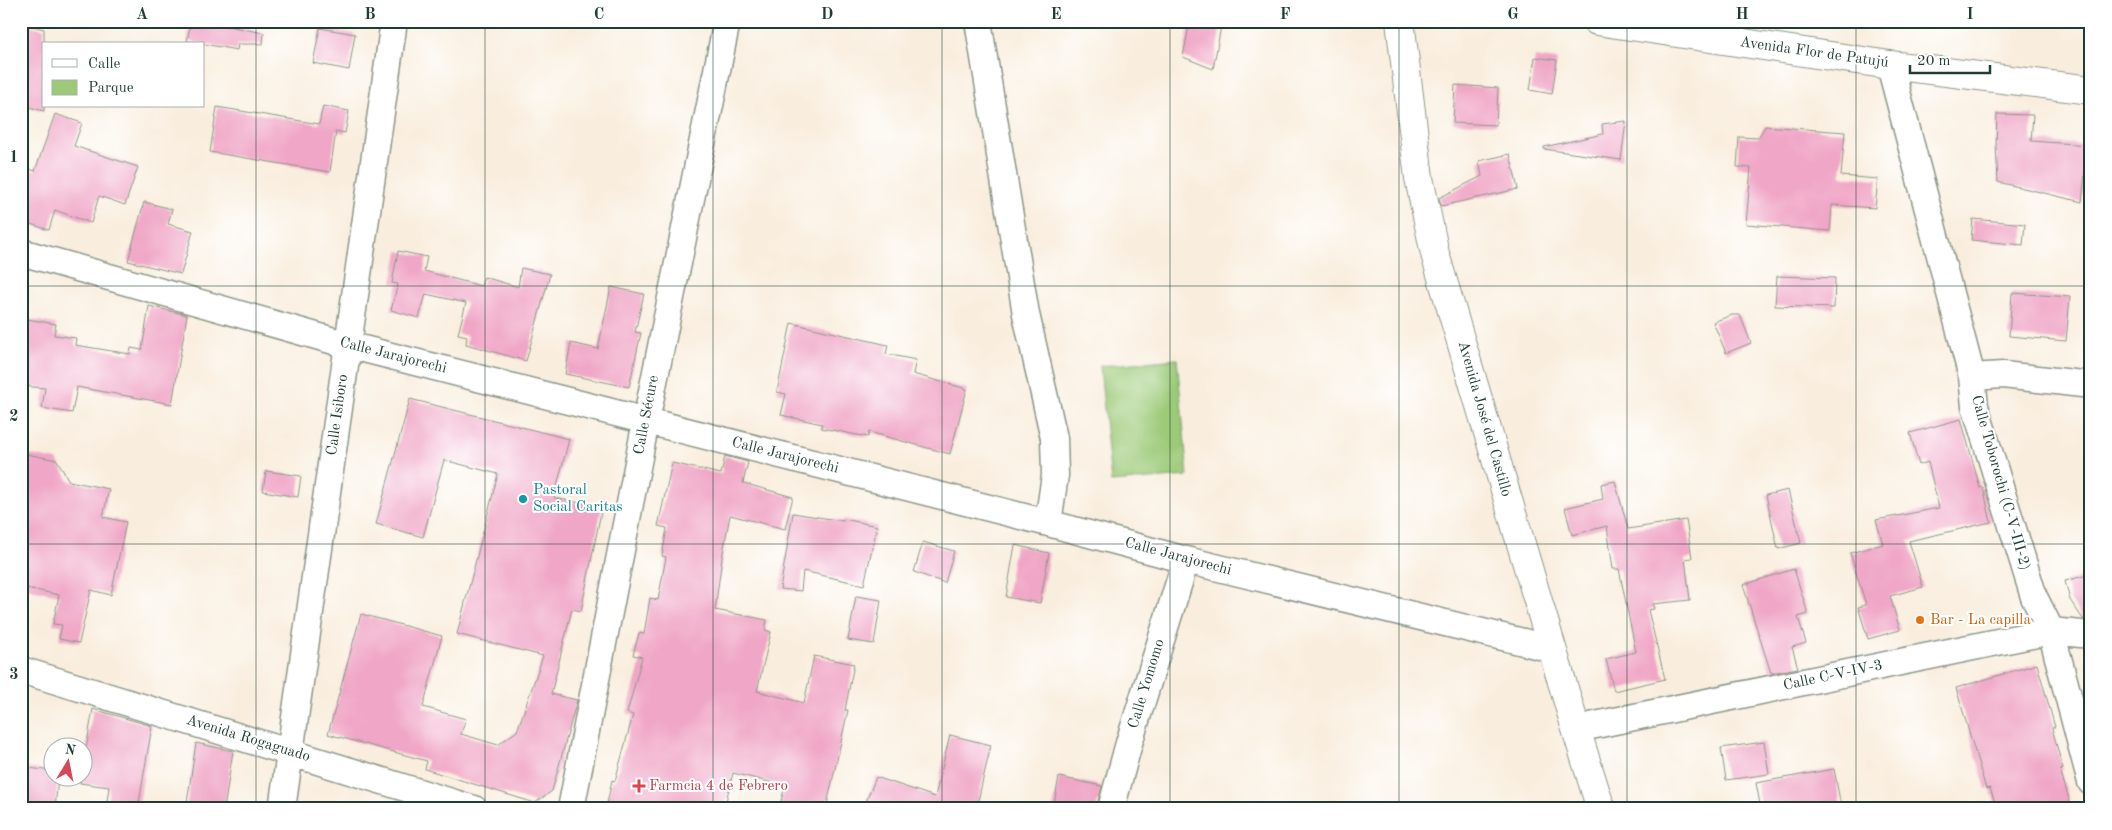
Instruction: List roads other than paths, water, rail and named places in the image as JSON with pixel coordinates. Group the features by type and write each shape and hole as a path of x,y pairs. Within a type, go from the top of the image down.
{"main road":[{"name":"Avenida José del Castillo","path":"1400,21 1418,178 1436,254 1601,809"},
{"name":"Avenida Flor de Patujú","path":"1597,21 1890,65 2091,90"}],"street":[{"name":"Calle Isiboro","path":"282,809 394,21"},
{"name":"Calle Sécure","path":"571,809 646,421 727,21"},
{"path":"978,21 1026,314 1054,438 1055,475 1048,522"},
{"name":"Calle Toborochi (C-V-III-2)","path":"1890,65 1972,377 1975,406 2034,597 2051,631 2091,782"},
{"name":"Calle Jarajorechi","path":"21,252 348,345 1048,522 1186,560 1552,649"},
{"path":"1972,377 2003,375 2091,385"},
{"name":"Calle Yomomo","path":"1111,809 1129,743 1186,560"},
{"name":"Calle C-V-IV-3","path":"1576,729 2051,631 2091,635"},
{"name":"Avenida Rogaguado","path":"21,670 474,809"}],"place":[{"name":"Pastoral Social Caritas","path":"523,499"},
{"name":"Bar - La capilla","path":"1920,620"},
{"name":"Farmcia 4 de Febrero","path":"639,786"}]}
